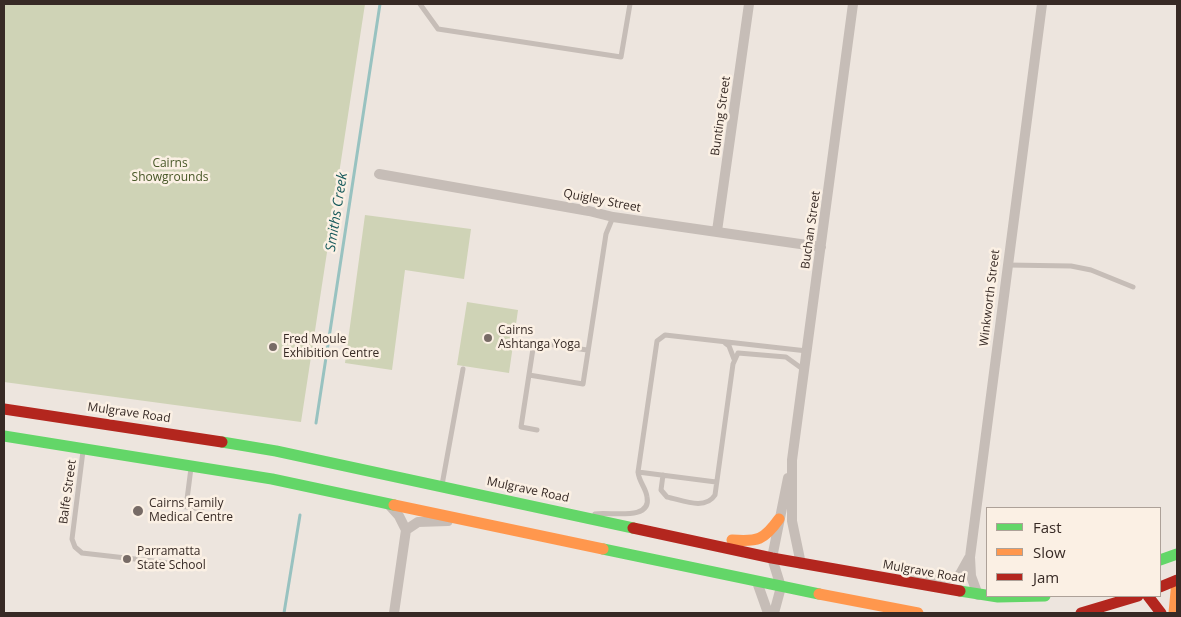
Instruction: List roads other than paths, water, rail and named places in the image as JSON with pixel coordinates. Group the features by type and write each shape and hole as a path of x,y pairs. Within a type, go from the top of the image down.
{"main road":[{"name":"Mulgrave Road","path":"4,409 164,432 274,465 385,502 781,587 899,611 918,613"},
{"name":"Mulgrave Road","path":"4,436 191,465 274,465 442,486 801,564 986,596"},
{"path":"675,537 754,542 767,536 779,519"},
{"path":"1161,560 1177,554"},
{"path":"1161,587 1177,581 1174,613"},
{"name":"Mulgrave Road","path":"1001,597 1028,597"},
{"path":"1081,613 1135,597"},
{"path":"1149,597 1161,613"}],"street":[{"name":"Bunting Street","path":"717,232 749,4"},
{"name":"Buchan Street","path":"781,587 772,558 792,460 853,4"},
{"name":"Winkworth Street","path":"978,595 971,576 970,557 1042,4"},
{"name":"Quigley Street","path":"379,174 588,211 613,218 821,247"},
{"name":"Buchan Street","path":"792,460 792,520 801,564"},
{"path":"385,502 399,516 406,530 394,613"},
{"path":"406,530 418,522 464,519"},
{"path":"904,582 924,577 954,577 962,572 970,557"},
{"path":"757,582 768,613"},
{"path":"774,613 781,587"}],"lane":[{"path":"420,4 438,29 621,57 630,4"},
{"path":"529,375 582,384 606,234 613,218"},
{"path":"1007,265 1071,266 1092,270 1133,287"},
{"path":"582,516 604,512 636,514 642,511 647,504 648,496 639,481 638,472 657,341 665,335 807,351"},
{"path":"537,430 521,427 534,342 588,350"},
{"path":"722,342 730,346 734,359"},
{"path":"663,475 663,495 667,498 698,503 706,503 712,500 734,359 738,353 786,357 804,370"},
{"path":"442,486 463,369"},
{"name":"Balfe Street","path":"84,448 72,539 75,547 82,553 170,563"},
{"path":"186,507 191,465"},
{"path":"638,472 716,482"},
{"path":"164,504 202,509"}],"waterway":[{"name":"Smiths Creek","path":"316,423 380,4"},
{"name":"Smiths Creek","path":"284,613 300,515"}],"place":[{"name":"Cairns Ashtanga Yoga","path":"488,338"},
{"name":"Fred Moule Exhibition Centre","path":"273,347"},
{"name":"Cairns Family Medical Centre","path":"138,511"},
{"name":"Parramatta State School","path":"127,559"}],"park label":[{"name":"Cairns Showgrounds","path":"170,171"}]}
